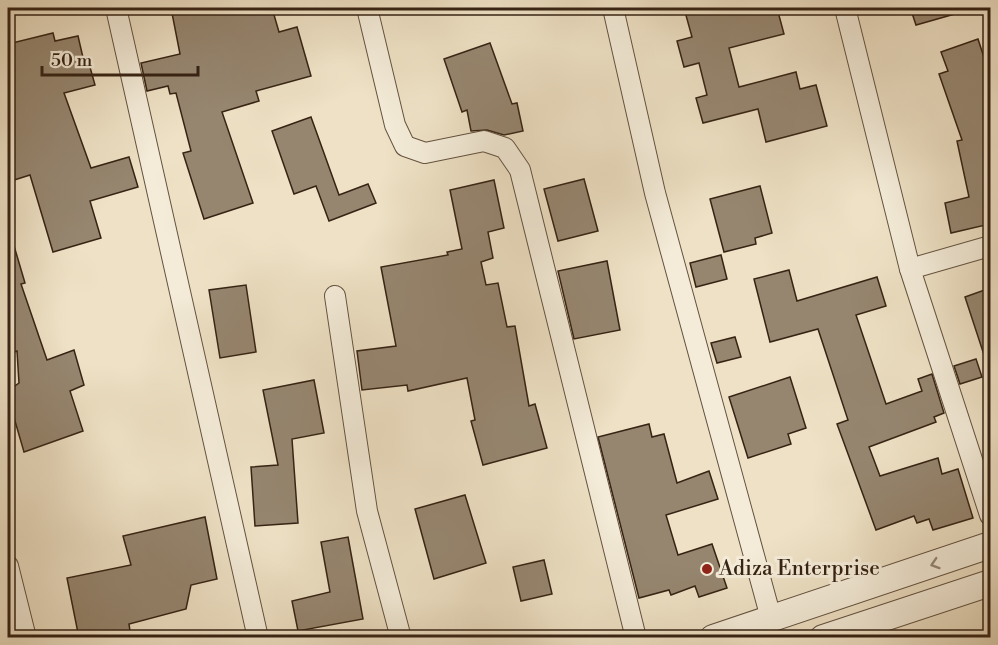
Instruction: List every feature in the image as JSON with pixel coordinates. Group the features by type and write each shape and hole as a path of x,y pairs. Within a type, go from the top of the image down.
{"street":[{"path":"116,8 258,638"},
{"path":"367,8 395,125 405,146 425,153 484,141 505,148 520,170 636,638"},
{"path":"613,8 658,204 771,618"},
{"path":"845,8 910,269 990,515"},
{"path":"910,269 990,246"},
{"path":"335,297 367,511 401,638"},
{"path":"713,638 990,545"},
{"path":"8,566 26,638"},
{"path":"823,638 990,583"}],"building":[{"path":"171,8 272,8 279,32 297,27 311,76 256,91 259,101 222,112 253,203 204,219 183,153 191,151 176,93 170,94 168,86 147,91 141,63 180,54"},
{"path":"684,8 777,8 784,34 729,48 739,87 796,72 800,89 816,85 827,126 766,142 758,109 703,123 696,98 707,95 699,63 684,67 677,41 692,37"},
{"path":"961,8 962,12 916,25 911,10"},
{"path":"53,33 55,41 78,36 84,62 88,60 95,85 64,93 91,168 129,157 138,187 90,201 101,238 53,252 30,175 8,182 8,44"},
{"path":"978,39 990,76 990,224 951,233 945,203 969,197 957,141 962,140 939,74 948,71 941,52"},
{"path":"490,43 512,104 517,103 523,131 504,135 487,130 471,131 467,110 462,112 444,59"},
{"path":"311,117 339,195 368,184 376,203 329,221 316,186 294,194 272,131"},
{"path":"584,179 598,231 558,241 544,189"},
{"path":"494,180 504,228 488,232 493,258 481,262 486,285 498,283 507,327 515,326 529,406 535,404 547,448 483,465 471,421 475,420 467,378 408,391 407,385 362,390 357,351 396,346 381,267 448,255 447,252 462,249 450,190"},
{"path":"760,186 772,233 755,238 756,244 724,252 710,199"},
{"path":"8,239 12,239 25,283 21,284 47,360 74,350 84,385 70,391 83,431 24,452 8,397 8,391 19,383 17,351 8,354"},
{"path":"721,255 727,279 696,287 690,263"},
{"path":"607,261 620,330 574,339 558,271"},
{"path":"789,270 797,301 877,277 886,306 856,315 886,404 922,391 918,379 932,374 944,413 934,417 936,422 869,447 880,476 938,458 942,474 958,469 973,518 933,530 929,519 917,523 914,516 876,530 837,424 848,420 818,329 770,342 754,279"},
{"path":"246,285 256,352 220,358 209,290"},
{"path":"990,288 990,364 987,364 965,297"},
{"path":"735,337 741,357 717,363 711,343"},
{"path":"976,359 982,377 960,384 954,366"},
{"path":"790,377 806,428 788,434 791,444 748,458 729,397"},
{"path":"314,380 324,433 292,439 298,523 255,526 251,467 278,465 263,390"},
{"path":"649,424 652,437 664,434 677,483 709,471 718,499 666,515 678,555 712,544 727,588 699,597 695,586 671,595 669,590 639,598 598,437"},
{"path":"465,495 486,563 434,579 415,509"},
{"path":"205,517 217,579 191,585 186,609 129,624 131,638 79,638 67,578 131,565 123,536"},
{"path":"348,537 363,619 298,631 292,601 330,592 321,542"},
{"path":"544,560 552,594 521,601 513,567"}],"place":[{"name":"Adiza Enterprise","path":"707,569"}]}
